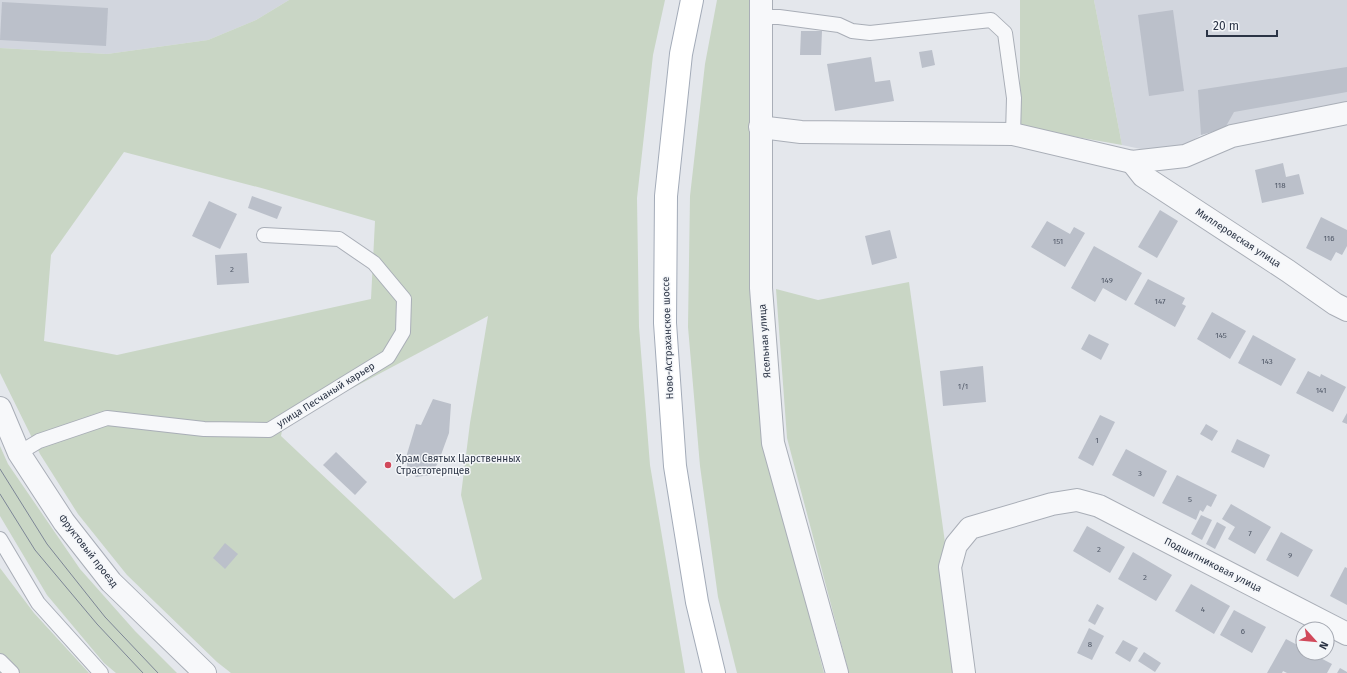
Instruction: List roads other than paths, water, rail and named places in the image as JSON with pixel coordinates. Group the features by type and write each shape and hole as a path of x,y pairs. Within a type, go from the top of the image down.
{"main road":[{"name":"Ново-Астраханское шоссе","path":"692,0 681,54 666,196 665,323 675,466 697,602 714,673"}],"street":[{"name":"Ясельная улица","path":"761,9 761,288 773,443 837,673"},
{"path":"760,127 801,132 1013,134 1132,162 1185,156 1232,136 1347,113"},
{"name":"Миллеровская улица","path":"1132,162 1143,176 1288,271 1335,304 1347,310"},
{"name":"Фруктовый проезд","path":"0,408 19,453 64,522 111,582 205,673"},
{"name":"Подшипниковая улица","path":"964,673 950,567 956,545 970,528 1052,504 1077,500 1099,506 1347,634"}],"lane":[{"path":"761,9 780,17 839,24 852,31 870,33 991,20 1006,33 1014,98 1013,134"},
{"name":"улица Песчаный карьер","path":"19,453 39,441 107,418 204,429 269,430 388,357 403,332 404,299 374,263 339,240 264,236"},
{"path":"0,539 38,603 101,673"},
{"path":"0,661 12,673"}],"tram line":[{"path":"0,469 47,544 105,617 158,673"},
{"path":"0,494 35,550 97,624 143,673"}],"place":[{"name":"Храм Святых Царственных Страстотерпцев","path":"388,465"}]}
